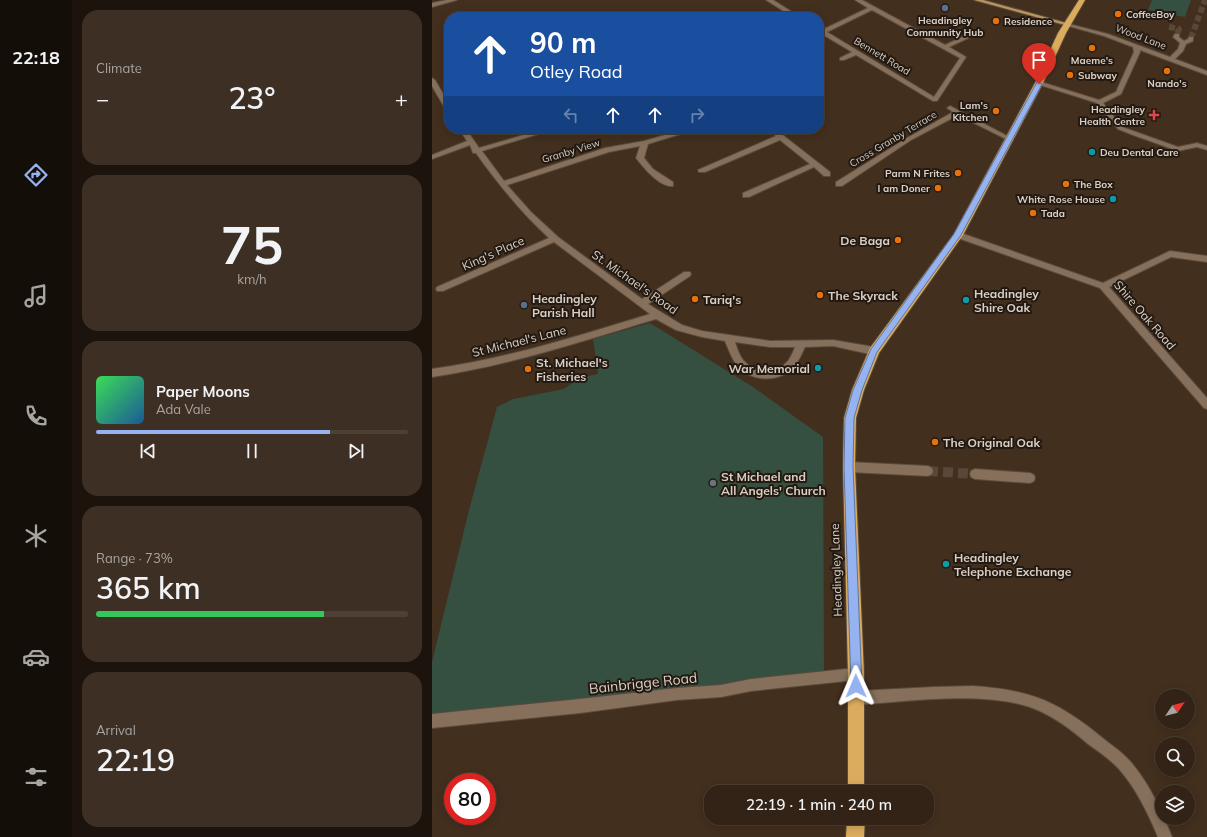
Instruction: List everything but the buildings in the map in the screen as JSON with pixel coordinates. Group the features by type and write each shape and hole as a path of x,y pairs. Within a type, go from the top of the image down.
{"highway":[{"name":"Headingley Lane","path":"856,785 857,698 849,467 850,418 858,390 874,351 958,235 1039,84 1057,42 1082,0"},
{"path":"855,837 856,825"}],"main road":[{"path":"977,0 1067,24"}],"street":[{"path":"432,6 454,0"},
{"path":"769,0 789,12"},
{"path":"858,0 945,47 975,33"},
{"path":"824,30 872,8"},
{"name":"Wood Lane","path":"1067,24 1090,30 1136,46 1207,73"},
{"name":"Bennett Road","path":"824,33 934,100 963,57 945,47"},
{"path":"1177,35 1176,37 1183,43"},
{"path":"1183,43 1191,40 1191,38"},
{"path":"1171,59 1181,50 1183,43"},
{"path":"1099,102 1118,92 1137,52 1136,46"},
{"path":"842,59 856,53"},
{"path":"432,80 444,101"},
{"path":"1039,84 1099,102 1120,128 1178,149 1197,145 1207,148"},
{"path":"950,108 1010,139"},
{"name":"Cross Granby Terrace","path":"815,164 835,181 958,112"},
{"name":"St. Michael's Road","path":"465,134 476,151 502,184 528,214 555,239 641,304 680,328 702,334 770,344 801,345 833,343 874,351"},
{"path":"476,151 535,134"},
{"name":"Granby View","path":"502,184 608,150 645,143 676,134"},
{"path":"746,195 815,164 777,134"},
{"path":"702,170 780,137"},
{"path":"432,157 471,142"},
{"path":"645,143 640,158 650,171 670,184"},
{"name":"Shire Oak Road","path":"958,235 1103,286 1207,405"},
{"name":"King's Place","path":"440,289 555,239"},
{"path":"1103,286 1170,254 1207,259"},
{"path":"641,304 687,274"},
{"name":"St Michael's Lane","path":"432,373 453,370 549,348 657,315"},
{"path":"729,338 740,362 758,374 770,375 779,373 789,366 801,345"},
{"path":"849,467 928,471"},
{"path":"975,474 1030,478"},
{"name":"Bainbrigge Road","path":"432,720 580,706 677,694 721,691 751,685 856,674"},
{"path":"857,698 948,693 983,694 1011,696 1043,705 1084,731 1124,764 1139,786 1165,837"}],"green space":[{"path":"1152,0 1191,0 1185,17 1148,10"},
{"path":"650,323 753,387 823,437 824,677 432,720 432,662 469,510 497,407 513,399 564,389 579,378 598,374 593,339"}],"tunnel":[{"path":"1191,38 1205,0"},
{"path":"1169,27 1179,29 1177,35"},
{"path":"928,471 975,474"}],"place":[{"name":"Headingley Community Hub","path":"945,8"},
{"name":"CoffeeBoy","path":"1118,14"},
{"name":"Residence","path":"996,21"},
{"name":"Maeme's","path":"1092,48"},
{"name":"Nando's","path":"1167,71"},
{"name":"Subway","path":"1070,75"},
{"name":"Lam's Kitchen","path":"996,111"},
{"name":"Headingley Health Centre","path":"1154,115"},
{"name":"Deu Dental Care","path":"1092,152"},
{"name":"Parm N Frites","path":"958,173"},
{"name":"The Box","path":"1066,184"},
{"name":"I am Doner","path":"938,188"},
{"name":"White Rose House","path":"1113,199"},
{"name":"Tada","path":"1033,213"},
{"name":"De Baga","path":"898,240"},
{"name":"The Skyrack","path":"820,295"},
{"name":"Tariq's","path":"695,299"},
{"name":"Headingley Shire Oak","path":"966,300"},
{"name":"Headingley Parish Hall","path":"524,305"},
{"name":"War Memorial","path":"818,368"},
{"name":"St. Michael's Fisheries","path":"528,369"},
{"name":"The Original Oak","path":"935,442"},
{"name":"St Michael and All Angels' Church","path":"713,483"},
{"name":"Headingley Telephone Exchange","path":"946,564"}],"route":[{"path":"856,686 849,467 850,418 858,390 874,351 958,235 1039,84"}]}
